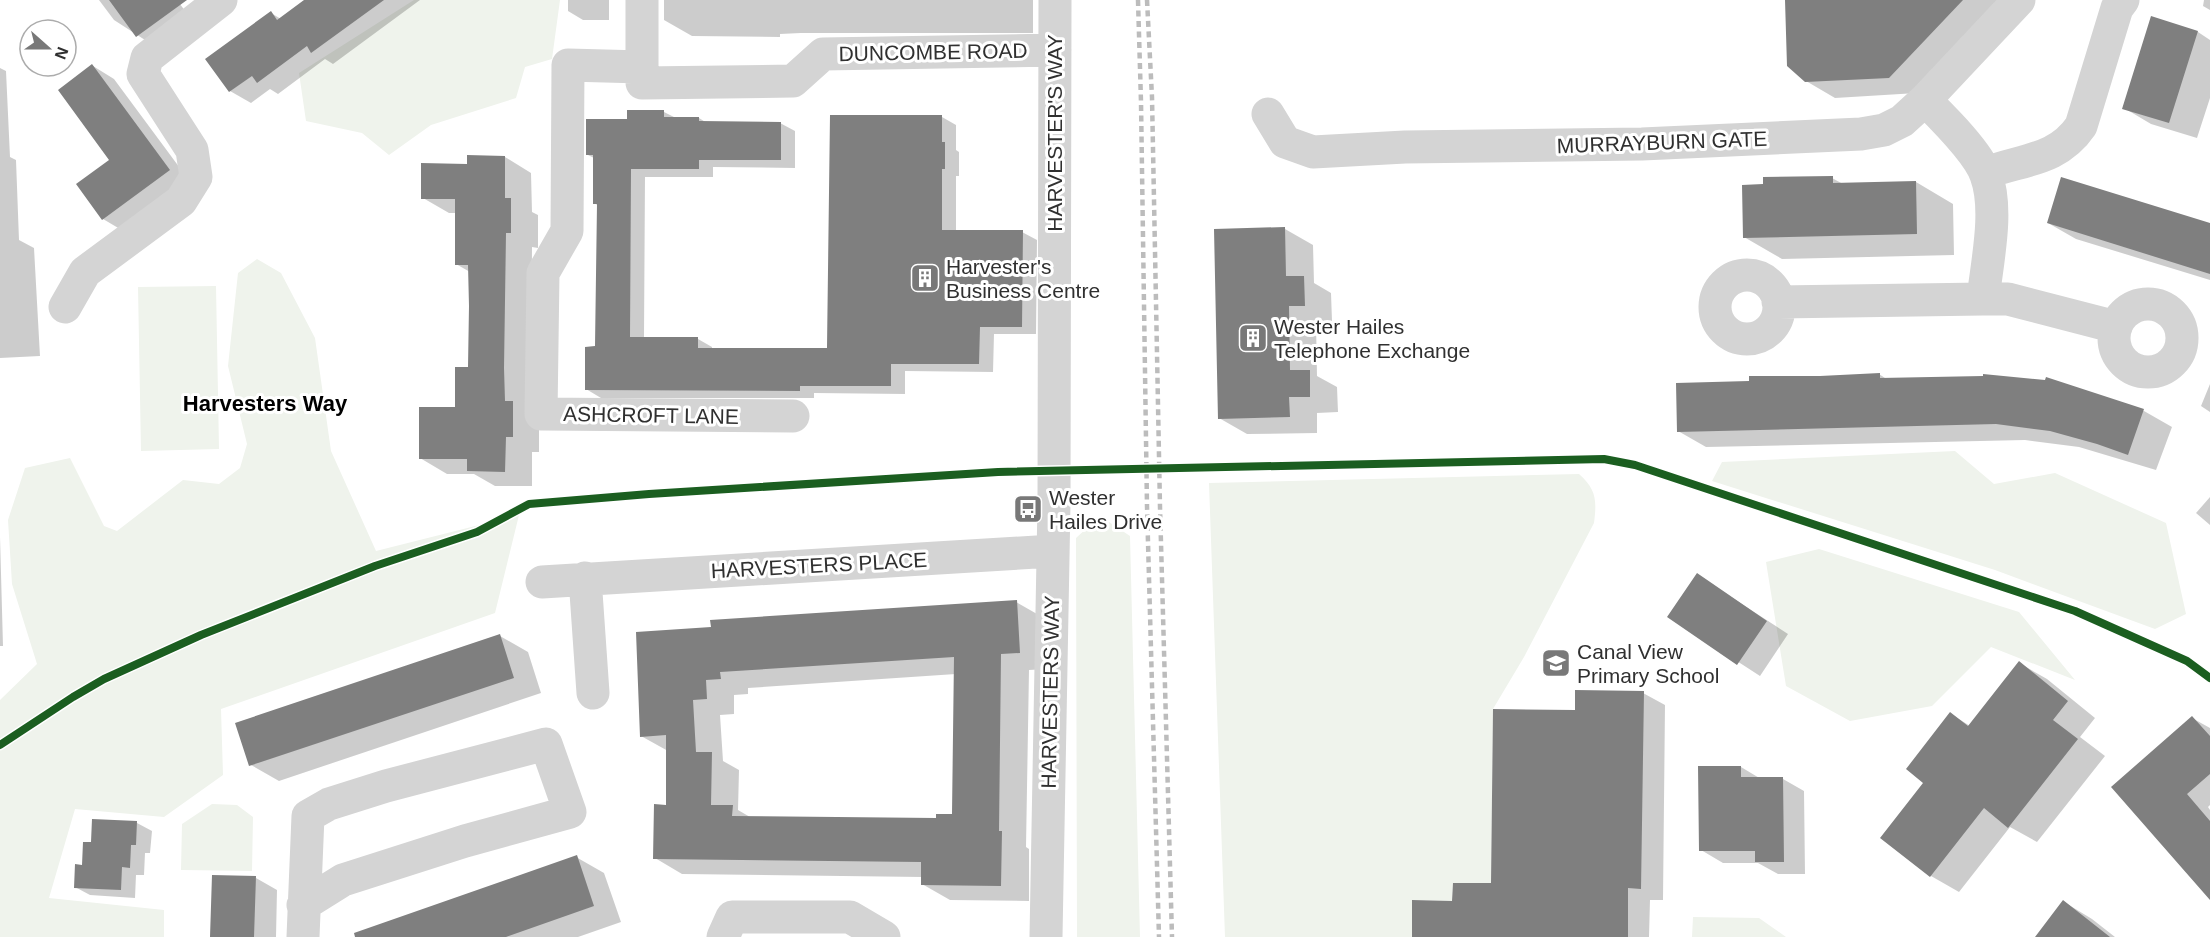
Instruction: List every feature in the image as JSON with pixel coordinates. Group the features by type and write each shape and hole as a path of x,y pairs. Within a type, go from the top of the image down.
{"street":[{"path":"642,0 642,75"},
{"name":"HARVESTER'S WAY","path":"1053,446 1055,0"},
{"name":"MURRAYBURN GATE","path":"1268,114 1286,141 1313,152 1405,147 1642,144 1861,134 1884,130 1902,121 1925,100 2019,0"},
{"path":"1986,173 2056,151 2072,140 2081,126 2117,8 2123,0"},
{"path":"65,307 85,272 181,201 196,177 192,150 143,74 147,58 209,4"},
{"name":"DUNCOMBE ROAD","path":"642,75 793,81 823,54 1055,50"},
{"name":"ASHCROFT LANE","path":"642,75 568,65 567,231 543,273 541,414 794,416"},
{"path":"1925,100 1974,154 1986,173 1992,211 1983,298"},
{"path":"1778,302 2008,299 2116,327"},
{"name":"HARVESTERS WAY","path":"1046,937 1054,503 1053,446"},
{"name":"HARVESTERS PLACE","path":"542,582 1053,551"},
{"path":"585,578 593,693"},
{"path":"303,905 343,880 465,841 570,812 546,744 386,786 329,804 308,816 303,905 303,937"},
{"path":"723,937 732,917 850,917 884,937"}],"shaded area":[{"path":"414,0 560,0 552,59 525,67 516,98 431,125 389,155 362,133 306,121 299,73"},
{"path":"257,259 281,273 315,338 331,451 376,551 519,515 495,613 221,709 223,775 164,817 75,809 49,898 164,910 164,937 0,937 0,700 37,664 12,584 8,520 25,468 70,458 104,526 117,531 183,480 219,484 240,468 247,444 228,366 238,273"},
{"path":"216,286 219,449 141,451 138,287"},
{"path":"1955,451 1994,484 2055,473 2166,523 2186,614 2155,629 1995,570 1712,481 1722,462"},
{"path":"1579,474 1589,485 1594,496 1594,523 1524,657 1493,709 1491,883 1453,883 1452,901 1412,900 1412,937 1225,937 1209,483"},
{"path":"1100,516 1130,536 1140,937 1077,937 1076,538"},
{"path":"1819,549 2019,612 2075,680 1991,647 1932,706 1850,721 1786,686 1766,562"},
{"path":"212,804 237,805 253,817 252,871 181,870 182,824"},
{"path":"1693,917 1759,918 1786,937 1692,937"}],"building":[{"path":"109,0 187,0 136,37"},
{"path":"304,0 384,0 311,53 307,46 257,83 252,76 229,92 205,59 271,11 277,20"},
{"path":"1785,0 1963,0 1889,78 1805,82 1787,66"},
{"path":"2151,16 2198,31 2169,123 2122,109"},
{"path":"92,64 170,170 102,220 76,184 109,160 58,90 74,78 78,78 78,75"},
{"path":"627,110 664,110 664,117 699,117 699,121 781,122 781,160 699,160 699,169 631,169 630,337 698,337 698,348 827,348 830,115 942,115 945,169 942,169 942,230 1023,230 1022,327 980,327 979,364 891,364 891,386 800,386 800,391 585,390 585,347 595,346 597,204 593,204 593,155 586,155 586,119 627,119"},
{"path":"467,155 505,156 505,198 511,198 511,233 506,233 504,368 505,401 513,401 513,437 506,437 505,472 467,471 467,459 419,459 419,407 455,407 455,367 468,367 469,306 468,265 455,265 455,199 421,199 421,163 467,164"},
{"path":"1833,176 1833,183 1916,181 1917,234 1743,238 1742,185 1763,184 1763,177"},
{"path":"2061,177 2210,223 2210,274 2047,223"},
{"name":"Wester Hailes Telephone Exchange","path":"1285,227 1286,276 1304,276 1305,306 1289,306 1290,370 1310,370 1310,397 1289,397 1290,417 1218,419 1214,229"},
{"path":"1880,373 1880,378 1983,376 1983,374 2045,380 2046,377 2144,409 2128,455 2050,431 1996,424 1677,432 1676,383 1749,381 1749,376"},
{"path":"1697,573 1767,621 1737,665 1667,617"},
{"path":"1017,600 1020,653 1001,654 999,831 1002,831 1001,886 921,885 921,862 653,859 654,804 666,805 666,735 640,737 636,632 711,627 710,620","holes":["954,657 952,814 936,814 936,818 732,816 733,805 711,805 712,752 696,752 693,700 707,699 706,680 721,679 720,672"]},
{"path":"500,634 514,678 249,766 235,723"},
{"path":"2019,661 2068,701 2053,720 2078,739 2008,828 1984,808 1930,877 1880,838 1923,783 1906,769 1950,712 1968,726"},
{"path":"1575,690 1644,691 1641,889 1628,888 1628,937 1412,937 1412,900 1452,901 1453,883 1491,883 1493,709 1575,710"},
{"path":"2192,716 2210,736 2210,774 2187,794 2210,821 2210,900 2111,787"},
{"path":"1698,766 1741,766 1741,777 1783,777 1784,862 1755,862 1755,851 1699,851"},
{"path":"92,819 137,821 136,845 131,845 130,868 122,867 121,890 74,888 75,864 82,865 83,842 91,842"},
{"path":"577,855 594,906 506,937 355,937 354,933"},
{"path":"212,875 256,876 254,937 210,937"},
{"path":"2063,900 2110,937 2035,937"}],"railway":[{"path":"1138,0 1147,506 1159,937"},
{"path":"1147,0 1152,97 1172,937"}],"cycle path":[{"path":"0,745 104,679 201,635 375,566 477,532 529,504 649,494 998,472 1604,459 1635,465 2075,611 2187,661 2210,678"}],"place":[{"name":"Harvester's Business Centre","path":"925,278"},
{"name":"Wester Hailes Telephone Exchange","path":"1253,338"},
{"name":"Wester Hailes Drive","path":"1028,509"},
{"name":"Canal View Primary School","path":"1556,663"}],"district":[{"name":"Harvesters Way","path":"265,403"}]}
